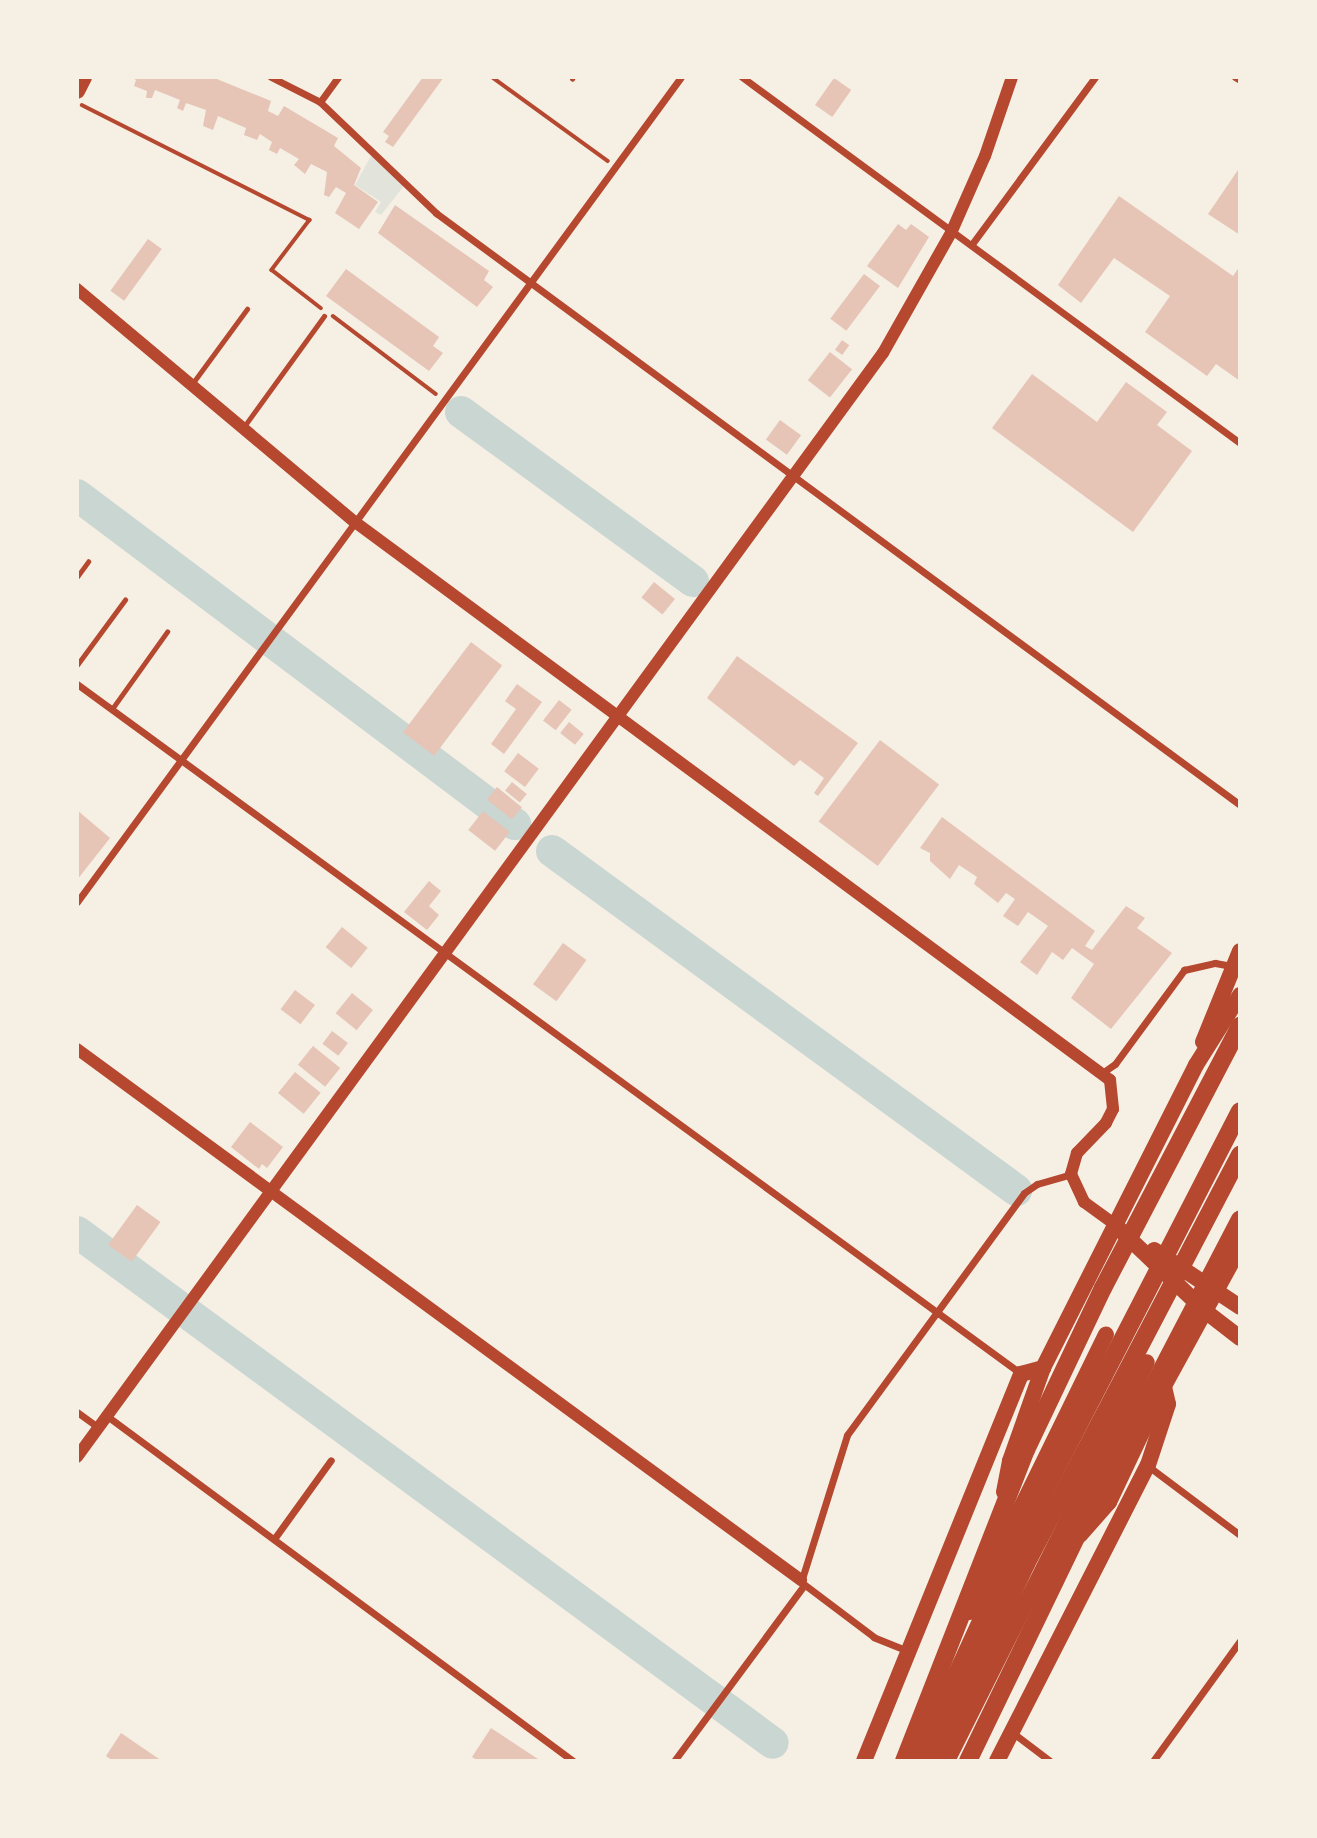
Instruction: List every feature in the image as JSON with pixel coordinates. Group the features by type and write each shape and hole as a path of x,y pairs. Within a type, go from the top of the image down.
{"highway":[{"path":"904,1761 1027,1450 1103,1288 1240,1026"},
{"path":"917,1761 1011,1556 1240,1111"},
{"path":"935,1761 1026,1564 1240,1155"},
{"path":"968,1761 1096,1496 1240,1219"}],"main road":[{"path":"77,91 84,77"},
{"path":"1196,1065 1240,951"},
{"path":"989,1573 1010,1461 1043,1368 1196,1065 1240,995"},
{"path":"1114,1224 1240,1307"},
{"path":"1114,1224 1205,1311 1240,1338"},
{"path":"1030,1590 1110,1503 1164,1386 1240,1247"},
{"path":"895,1761 1106,1335"},
{"path":"947,1761 1030,1590 1147,1362"},
{"path":"864,1761 911,1652 1021,1374 1043,1368"},
{"path":"997,1761 1147,1465 1168,1404 1164,1386"}],"street":[{"path":"271,77 320,102 436,213 1240,805"},
{"path":"320,102 338,77"},
{"path":"77,902 681,77"},
{"path":"742,77 1240,443"},
{"path":"77,1457 620,719 883,353 951,233 985,156 1012,77"},
{"path":"972,244 1095,77"},
{"path":"1235,77 1240,80"},
{"path":"77,289 355,522 1110,1080 1113,1109 1106,1123 1077,1153 1070,1174 1084,1202 1114,1224"},
{"path":"77,684 1021,1374"},
{"path":"1102,1073 1115,1064 1184,970 1215,963 1232,966"},
{"path":"77,1049 803,1582 874,1637 911,1652"},
{"path":"674,1761 803,1582 848,1435 1024,1194 1070,1174"},
{"path":"77,1412 98,1427"},
{"path":"107,1416 573,1761"},
{"path":"274,1539 331,1460"},
{"path":"1147,1465 1240,1535"},
{"path":"1153,1761 1240,1641"},
{"path":"1013,1733 1050,1761"}],"lane":[{"path":"191,385 247,309"},
{"path":"243,428 324,316"},
{"path":"77,578 88,562"},
{"path":"77,665 125,600"},
{"path":"112,709 167,632"}],"path":[{"path":"492,77 615,166"},
{"path":"90,109 310,220 272,270 445,401"}],"shaded area":[{"path":"372,154 404,186 381,215 375,212 381,202 355,185"}],"building":[{"path":"130,77 212,77 271,101 268,111 278,116 284,106 338,138 334,146 361,168 354,185 378,202 359,229 335,213 346,193 336,187 329,197 324,195 327,172 311,164 305,174 294,165 299,159 280,148 277,154 269,150 272,142 260,134 257,140 244,135 246,128 218,116 213,130 203,126 206,110 186,103 183,111 177,108 180,100 155,90 152,98 146,98 147,91 134,86 136,80"},
{"path":"423,77 444,77 393,147 385,142 389,136 383,132"},
{"path":"834,78 851,90 832,117 815,105"},
{"path":"1240,167 1240,235 1208,214"},
{"path":"1119,196 1233,276 1240,266 1240,381 1216,364 1207,376 1145,332 1170,296 1114,258 1081,303 1058,285"},
{"path":"395,205 489,271 484,280 493,287 477,307 378,233"},
{"path":"898,224 906,230 911,224 929,237 898,288 867,266"},
{"path":"148,239 162,249 124,301 110,291"},
{"path":"346,269 439,337 433,346 443,353 429,371 326,296"},
{"path":"864,274 880,286 846,331 830,319"},
{"path":"842,340 849,345 842,355 835,350"},
{"path":"830,352 852,369 830,398 808,380"},
{"path":"1032,374 1097,422 1126,382 1167,412 1157,425 1192,451 1133,532 992,428"},
{"path":"780,420 801,435 787,455 766,439"},
{"path":"654,582 675,599 662,615 641,598"},
{"path":"471,642 502,665 434,756 403,732"},
{"path":"737,656 858,743 818,796 814,793 824,778 800,760 794,766 707,698"},
{"path":"517,684 542,702 504,754 491,744 516,709 505,701"},
{"path":"559,700 572,710 556,730 543,720"},
{"path":"569,722 584,734 575,745 560,733"},
{"path":"880,740 939,785 878,866 819,821"},
{"path":"518,753 539,769 525,787 504,771"},
{"path":"512,782 527,794 520,803 505,791"},
{"path":"497,787 522,807 512,820 487,799"},
{"path":"77,810 110,838 77,880"},
{"path":"483,811 510,832 495,851 468,830"},
{"path":"942,817 1095,931 1085,946 1092,950 1126,906 1145,918 1137,928 1172,953 1111,1029 1071,998 1094,964 1072,948 1063,960 1052,952 1037,975 1020,962 1048,926 1028,912 1018,926 1003,916 1015,899 1006,893 998,903 974,884 977,877 959,865 950,879 930,861 930,853 920,848"},
{"path":"429,881 441,891 429,906 439,915 427,930 404,912"},
{"path":"342,927 368,948 351,968 326,947"},
{"path":"563,943 586,960 556,1001 533,984"},
{"path":"295,990 315,1005 301,1024 281,1009"},
{"path":"352,993 373,1010 357,1030 336,1013"},
{"path":"332,1031 348,1043 338,1056 322,1044"},
{"path":"313,1046 340,1068 325,1087 298,1065"},
{"path":"295,1072 321,1093 304,1114 278,1093"},
{"path":"250,1122 283,1147 267,1168 262,1164 259,1169 231,1147"},
{"path":"137,1205 160,1222 132,1262 108,1245"},
{"path":"491,1728 541,1761 478,1761 472,1757"},
{"path":"121,1733 162,1761 113,1761 106,1756"}],"waterway":[{"path":"461,412 693,581"},
{"path":"77,495 515,824"},
{"path":"552,851 1016,1190"},
{"path":"77,1232 773,1743"}]}
